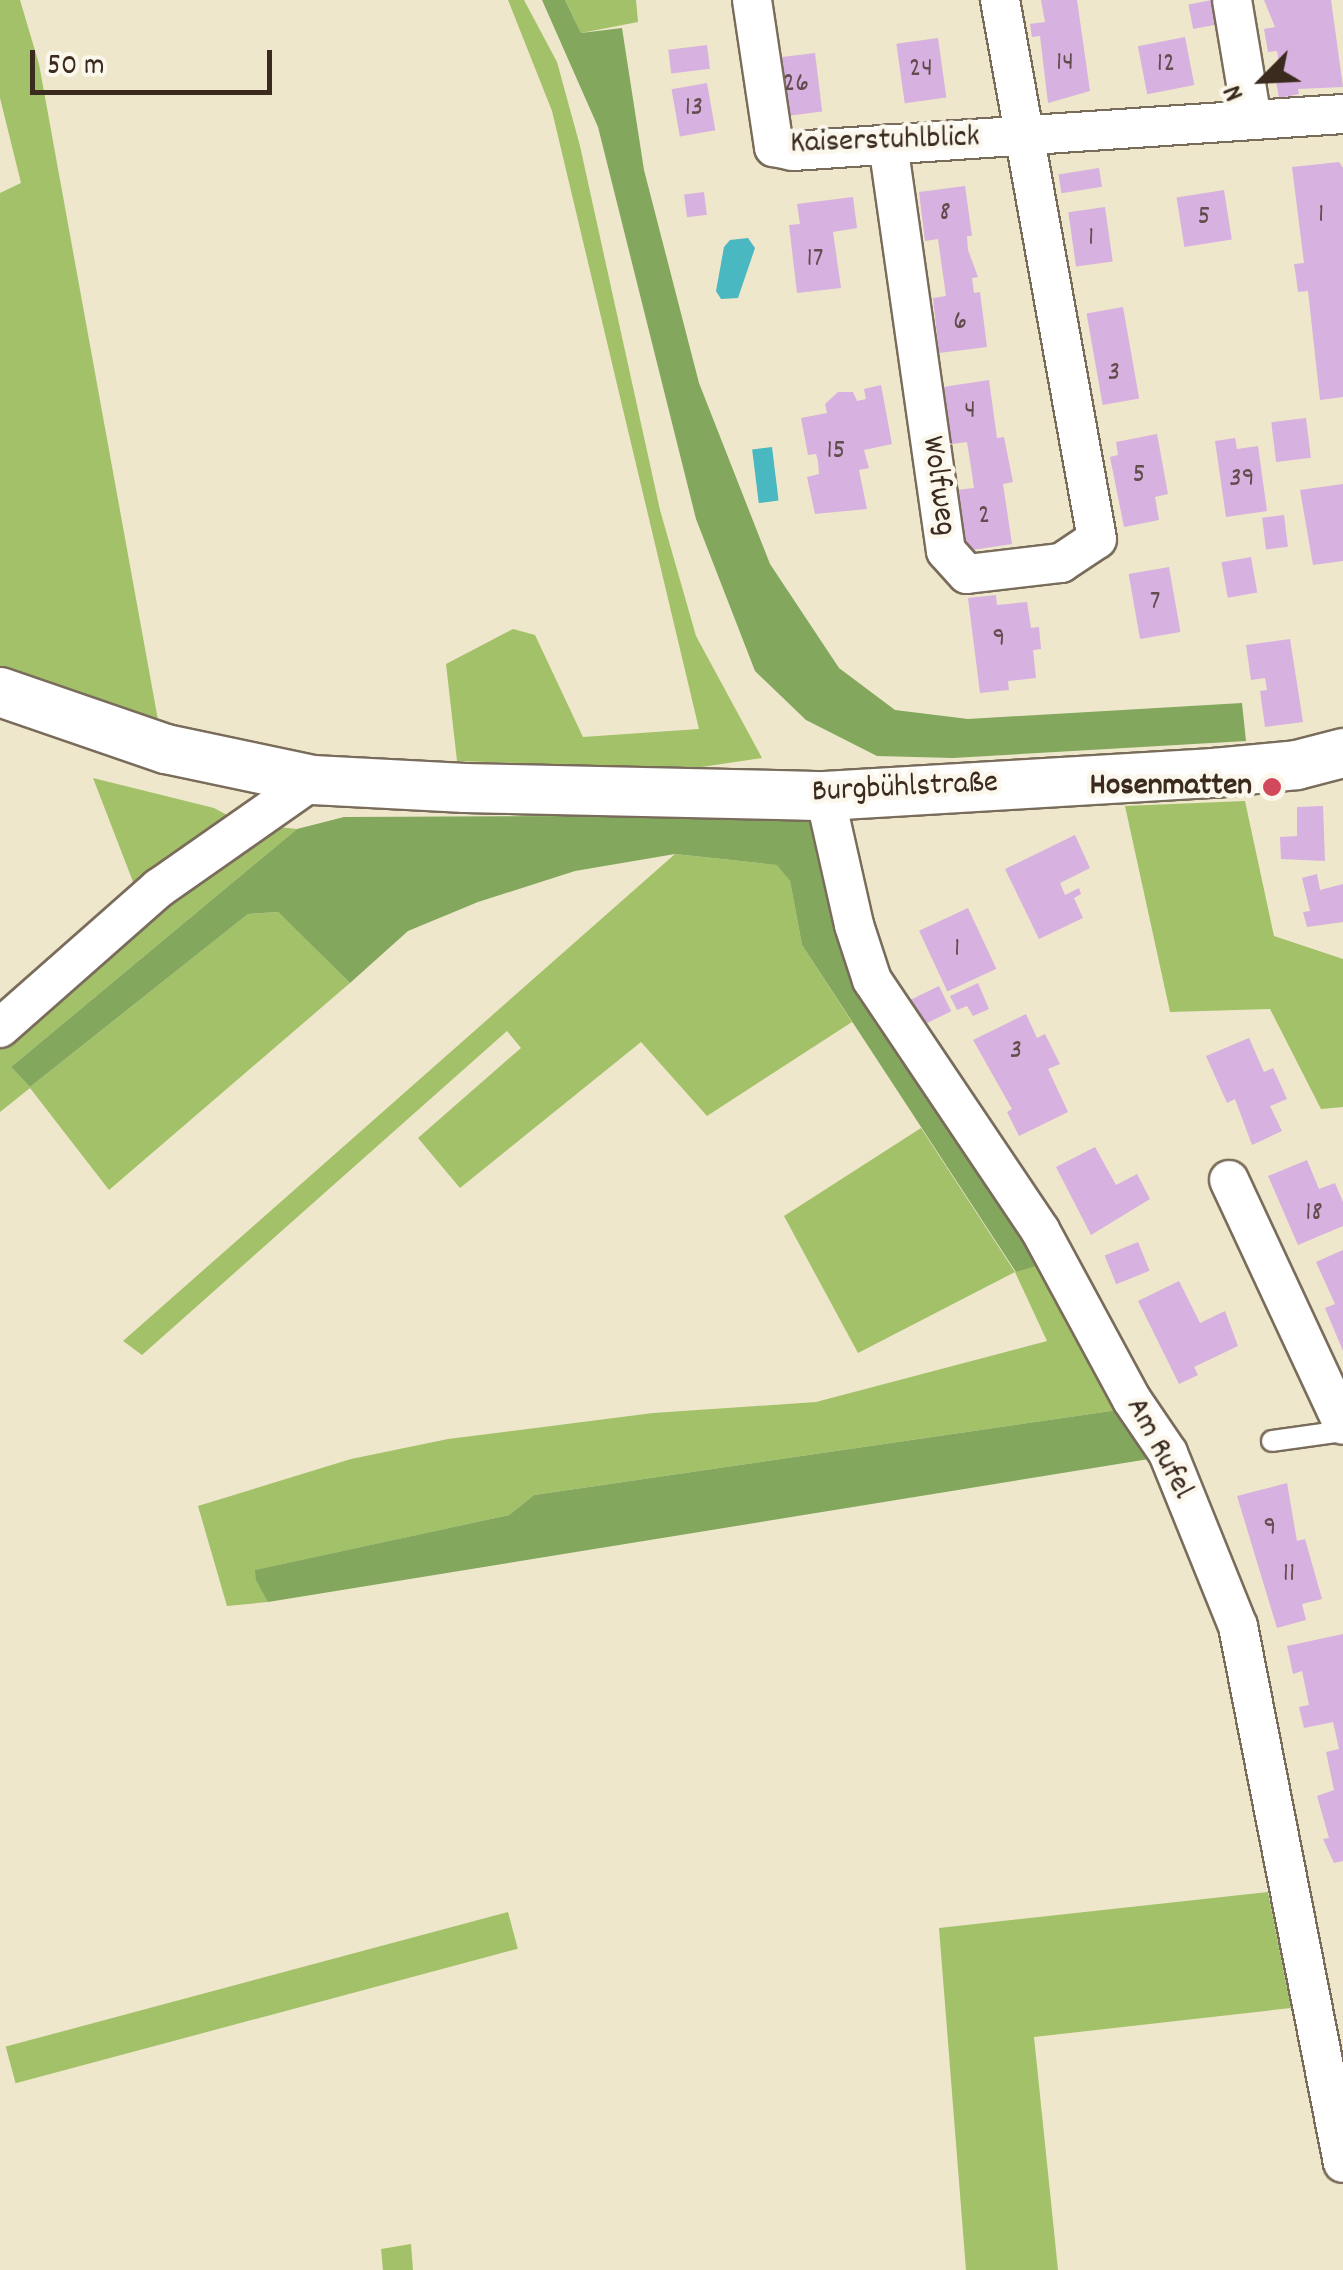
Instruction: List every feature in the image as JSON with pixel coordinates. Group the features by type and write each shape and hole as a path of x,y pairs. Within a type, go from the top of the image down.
{"street":[{"name":"Kaiserstuhlblick","path":"752,0 774,146 793,151 1343,114"},
{"name":"Kaiserstuhlblick","path":"1000,0 1024,136"},
{"path":"1232,0 1252,119"},
{"name":"Wolfweg","path":"888,144 946,551 967,574 1061,563 1098,540 1024,136"},
{"name":"Burgbühlstraße","path":"0,692 166,749 312,780 466,788 825,796 1239,771 1343,754"},
{"path":"0,1028 159,888 312,780"},
{"name":"Am Rufel","path":"825,796 854,926 872,980 1040,1230 1132,1400 1168,1454 1238,1626 1343,2162"},
{"path":"1228,1180 1343,1428"}],"lane":[{"path":"1272,1441 1343,1428"}],"green space":[{"path":"0,0 20,0 39,64 158,720 0,672 0,193 21,183 0,98"},
{"path":"508,0 524,0 557,62 580,146 660,510 696,636 762,758 688,769 457,761 446,664 513,629 535,635 583,737 699,729 552,111"},
{"path":"542,0 565,0 581,33 622,28 644,170 699,383 770,564 839,668 895,710 968,719 1242,703 1246,741 953,758 877,756 806,720 755,671 696,519 598,127"},
{"path":"565,0 636,0 638,22 581,33"},
{"path":"93,778 214,808 231,817 161,861 135,887"},
{"path":"1245,801 1274,936 1343,959 1343,1107 1321,1109 1270,1009 1170,1012 1125,806"},
{"path":"817,815 859,975 1047,1263 1016,1272 802,945 790,881 777,865 675,854 575,871 478,902 408,931 350,983 278,912 248,914 30,1087 11,1067 297,829 344,817"},
{"path":"278,827 297,829 11,1067 30,1087 248,914 278,912 350,983 109,1190 30,1088 0,1112 0,1041 190,886"},
{"path":"675,854 778,865 790,881 802,945 852,1022 707,1116 641,1042 460,1188 418,1138 521,1048 507,1031 142,1355 123,1341"},
{"path":"921,1128 1015,1272 858,1353 784,1216"},
{"path":"1047,1263 1125,1409 534,1495 509,1515 256,1570 268,1602 227,1606 198,1506 351,1459 448,1439 653,1413 816,1402 1047,1341 1015,1272"},
{"path":"1125,1409 1149,1459 268,1602 256,1580 255,1570 509,1515 534,1495"},
{"path":"1268,1892 1291,2008 1034,2037 1058,2270 966,2270 939,1928"},
{"path":"508,1912 518,1949 16,2083 6,2047"},
{"path":"411,2244 413,2270 383,2270 381,2249"}],"water":[{"path":"748,238 755,248 738,298 721,299 716,291 724,247 730,240"},
{"path":"772,447 779,501 759,503 752,449"}],"building":[{"path":"1041,0 1077,0 1090,91 1048,103 1040,36 1032,37 1030,24 1045,22"},
{"path":"1212,0 1217,25 1193,29 1188,5"},
{"path":"1264,0 1331,0 1343,87 1298,89 1299,94 1279,98 1276,81 1282,80 1277,51 1268,52 1264,29 1275,27"},
{"path":"1185,37 1194,85 1147,94 1138,46"},
{"path":"938,38 946,97 905,103 896,44"},
{"path":"707,45 710,69 671,74 668,50"},
{"path":"815,53 822,112 779,117 771,58"},
{"path":"707,83 715,130 680,137 672,89"},
{"path":"1339,162 1343,168 1343,397 1320,400 1308,291 1298,292 1294,264 1304,263 1292,167"},
{"path":"1099,168 1102,187 1061,193 1059,174"},
{"path":"965,186 972,236 967,236 968,250 978,277 972,278 974,293 980,292 987,347 939,353 933,298 946,296 938,239 925,241 919,192"},
{"path":"1224,190 1232,239 1184,247 1177,198"},
{"path":"704,192 707,215 687,217 684,194"},
{"path":"853,197 857,228 833,232 841,288 797,293 789,225 800,224 797,204"},
{"path":"1105,207 1113,261 1076,267 1068,212"},
{"path":"1123,307 1139,399 1103,405 1087,313"},
{"path":"989,380 997,438 1004,437 1013,482 1003,484 1012,544 965,551 956,490 974,488 967,442 952,444 943,387"},
{"path":"881,385 892,444 864,450 869,468 859,470 867,509 815,514 807,477 819,474 818,461 816,454 808,455 801,418 827,413 825,404 838,392 853,392 857,401 866,399 864,389"},
{"path":"1306,418 1311,458 1276,462 1271,422"},
{"path":"1157,434 1168,494 1155,497 1159,520 1124,527 1110,457 1118,455 1116,442"},
{"path":"1235,438 1237,449 1258,446 1267,511 1226,517 1215,441"},
{"path":"1343,484 1343,561 1313,565 1300,490"},
{"path":"1284,515 1288,547 1266,549 1262,518"},
{"path":"1251,557 1257,592 1228,598 1221,562"},
{"path":"1169,567 1180,632 1140,639 1129,574"},
{"path":"996,595 997,605 1027,602 1031,628 1039,627 1041,649 1033,650 1036,678 1008,681 1009,690 980,693 968,598"},
{"path":"1290,639 1303,722 1265,727 1260,691 1267,690 1265,678 1251,680 1246,645"},
{"path":"1323,806 1325,861 1281,859 1280,837 1297,836 1297,807"},
{"path":"1075,835 1090,868 1060,883 1065,895 1079,888 1081,894 1074,898 1083,918 1039,939 1005,869"},
{"path":"1317,874 1320,890 1343,884 1343,922 1307,927 1303,912 1310,911 1302,878"},
{"path":"968,908 996,969 947,992 919,931"},
{"path":"978,983 989,1009 973,1016 967,1006 957,1010 950,996"},
{"path":"939,986 951,1011 923,1025 910,1000"},
{"path":"1026,1014 1037,1038 1045,1034 1060,1064 1048,1069 1068,1112 1019,1136 1007,1112 1012,1109 973,1040"},
{"path":"1249,1038 1264,1072 1273,1068 1287,1099 1270,1106 1282,1131 1252,1145 1235,1099 1227,1103 1206,1056"},
{"path":"1095,1147 1116,1185 1137,1174 1150,1199 1091,1235 1056,1167"},
{"path":"1307,1160 1319,1189 1335,1183 1343,1202 1343,1226 1298,1245 1268,1176"},
{"path":"1138,1242 1150,1271 1116,1284 1105,1255"},
{"path":"1343,1250 1343,1351 1325,1308 1335,1304 1316,1262"},
{"path":"1179,1281 1200,1323 1225,1311 1238,1346 1194,1367 1198,1375 1179,1384 1138,1301"},
{"path":"1287,1483 1297,1541 1305,1539 1322,1599 1302,1604 1306,1620 1277,1628 1237,1496"},
{"path":"1343,1634 1343,1861 1334,1863 1323,1839 1329,1838 1317,1796 1334,1790 1326,1752 1339,1749 1333,1722 1304,1728 1299,1707 1309,1705 1302,1671 1293,1674 1287,1646"}],"place":[{"name":"Hosenmatten","path":"1272,787"}]}
